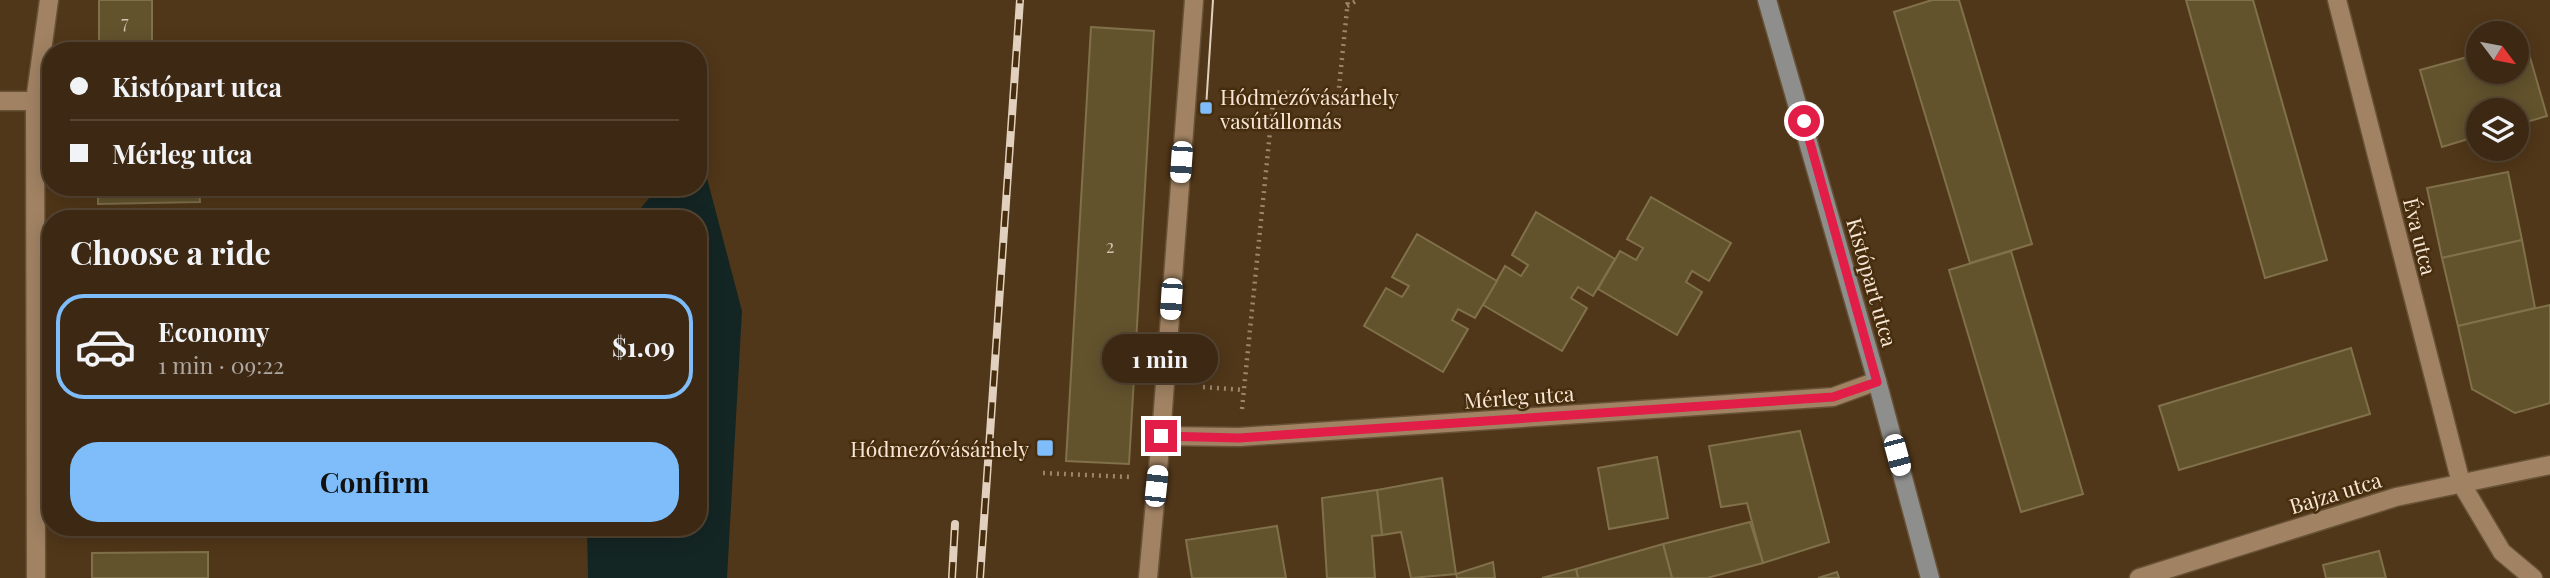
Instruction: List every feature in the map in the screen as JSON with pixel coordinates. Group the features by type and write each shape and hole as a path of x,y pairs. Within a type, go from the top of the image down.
{"street":[{"path":"43,42 49,0"},
{"path":"1148,578 1194,0"},
{"name":"Kistópart utca","path":"1767,0 1877,382 1930,578"},
{"name":"Éva utca","path":"2337,0 2461,483 2502,552 2533,578"},
{"path":"36,578 35,101 42,50"},
{"path":"0,101 35,101"},
{"name":"Mérleg utca","path":"1161,436 1239,438 1833,397 1877,382"},
{"name":"Bajza utca","path":"2139,578 2396,497 2550,465"}],"path":[{"path":"1239,438 1274,92 1338,97 1348,3 1358,0"},
{"path":"1203,373 1202,387 1243,390"}],"water":[{"path":"707,178 742,311 727,578 588,578 587,536 707,536 707,210 639,210 651,196 707,196"}],"building":[{"path":"99,0 152,0 152,42 99,42"},
{"path":"1932,0 1959,0 2032,244 1970,263 1894,12"},
{"path":"2186,0 2253,0 2327,260 2265,278"},
{"path":"1091,27 1154,31 1129,464 1066,461"},
{"path":"2529,54 2547,116 2529,121 2529,98 2466,98 2466,140 2442,147 2420,70 2466,57 2466,84 2529,84"},
{"path":"2508,172 2522,240 2442,258 2427,188"},
{"path":"98,196 200,196 200,202 98,204"},
{"path":"1651,197 1731,243 1709,281 1692,271 1686,282 1702,292 1677,335 1598,289 1620,251 1636,260 1643,248 1627,239"},
{"path":"1536,212 1615,259 1593,296 1578,287 1571,298 1587,308 1562,351 1483,305 1505,266 1521,276 1528,265 1512,255"},
{"path":"1417,234 1497,281 1475,318 1458,309 1452,320 1468,329 1443,372 1364,326 1386,288 1402,297 1409,286 1392,277"},
{"path":"2522,240 2535,308 2458,326 2442,258"},
{"path":"2011,251 2083,494 2021,512 1949,270"},
{"path":"2550,305 2550,403 2515,413 2472,389 2458,326"},
{"path":"2351,348 2370,414 2179,470 2159,406"},
{"path":"1800,431 1829,542 1763,563 1747,503 1721,507 1709,446"},
{"path":"1657,457 1668,518 1609,529 1598,468"},
{"path":"1442,478 1456,574 1411,578 1401,532 1382,535 1377,490"},
{"path":"1377,490 1382,535 1372,536 1375,578 1327,578 1322,498"},
{"path":"1750,522 1763,563 1707,578 1672,578 1663,544"},
{"path":"1277,526 1286,578 1192,578 1186,540"},
{"path":"1663,544 1672,578 1578,578 1576,569"},
{"path":"2379,551 2386,578 2326,578 2323,565"},
{"path":"208,552 208,578 92,578 92,553"},
{"path":"1493,562 1495,578 1457,578 1456,574"},
{"path":"1576,569 1578,578 1542,578"},
{"path":"1837,572 1839,578 1818,578"}],"tram line":[{"path":"1206,108 1213,0"}],"railway":[{"path":"980,578 1020,0"},
{"path":"952,578 955,524"}],"place":[{"name":"Hódmezővásárhely vasútállomás","path":"1206,108"},
{"name":"Hódmezővásárhely","path":"1045,448"}],"route":[{"path":"1161,436 1239,438 1833,397 1877,382 1804,121"}]}
